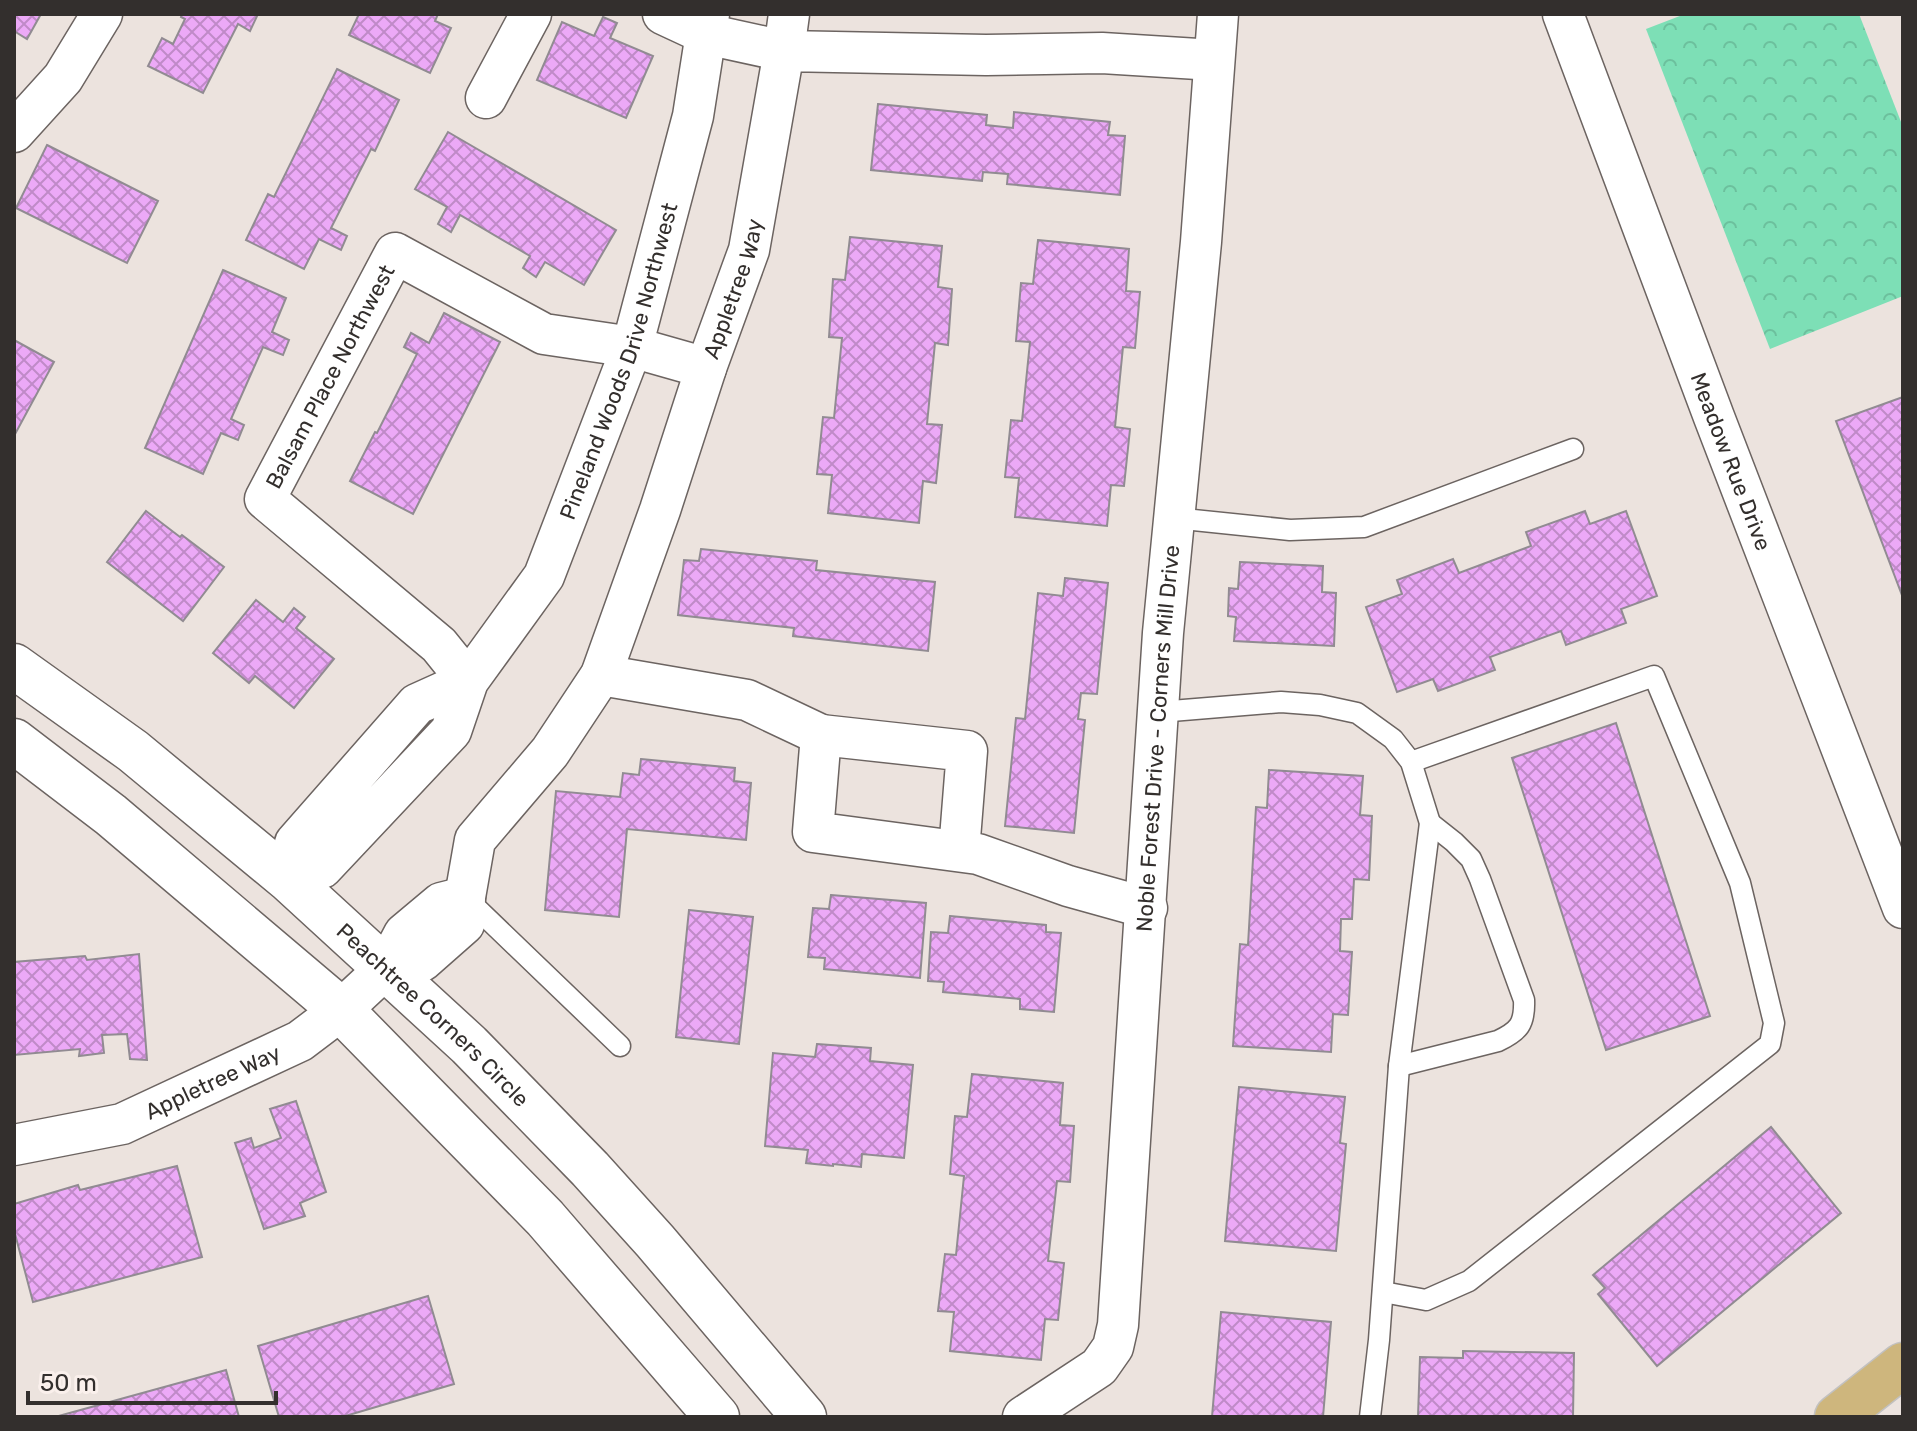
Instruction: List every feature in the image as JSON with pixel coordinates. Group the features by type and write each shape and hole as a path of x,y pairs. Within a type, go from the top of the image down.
{"main road":[{"path":"1837,1417 1903,1365"}],"street":[{"path":"14,132 63,78 102,14"},
{"path":"486,98 531,14"},
{"path":"663,14 708,24 986,55 1102,53 1214,60"},
{"name":"Noble Forest Drive - Corners Mill Drive","path":"1023,1417 1099,1367 1113,1347 1118,1325 1163,633 1201,242 1218,14"},
{"name":"Meadow Rue Drive","path":"1563,14 1903,908"},
{"name":"Pineland Woods Drive Northwest","path":"289,880 322,868 451,731 468,681 544,576 632,347 693,116 708,24"},
{"name":"Appletree Way","path":"14,1145 122,1124 300,1041 341,1010 386,968 422,961 464,924 465,897 475,840 550,752 601,675 749,250 787,32"},
{"name":"Balsam Place Northwest","path":"468,681 439,645 265,499 395,253 544,334 632,347 706,368"},
{"name":"Peachtree Corners Circle","path":"14,666 133,751 289,880 469,1045 590,1169 707,1300 804,1417"},
{"path":"601,675 747,700 821,735 967,751 959,851"},
{"path":"821,735 813,832 978,854 1068,886 1147,908"},
{"path":"14,741 111,815 341,1010 545,1218 717,1417"}],"lane":[{"path":"1174,518 1290,530 1364,527 1573,449"},
{"path":"1383,1292 1426,1300 1469,1281 1770,1044 1774,1023 1740,883 1654,676 1411,762"},
{"path":"1159,712 1281,702 1320,705 1357,713 1393,739 1411,762 1430,823 1399,1066 1383,1292 1370,1417"},
{"path":"1399,1066 1512,1035 1522,1024 1525,1012 1524,1000 1471,859 1430,823"},
{"path":"465,897 620,1046"}],"green space":[{"path":"1685,14 1859,14 1903,127 1903,296 1770,349 1646,29"}],"building":[{"path":"14,14 41,14 27,39 14,31"},
{"path":"182,14 258,14 250,31 238,24 203,93 148,66 162,38 173,44 185,19 181,17"},
{"path":"359,14 438,14 435,21 451,28 430,73 349,35"},
{"path":"603,17 617,23 610,38 653,56 626,118 537,80 562,22 594,36"},
{"path":"337,69 399,100 375,151 371,149 331,228 347,236 341,250 319,239 304,269 246,240 268,194 274,197"},
{"path":"878,104 987,115 986,125 1013,128 1014,112 1110,122 1108,135 1125,136 1120,195 1007,184 1008,174 983,172 982,181 871,170"},
{"path":"448,132 616,230 584,285 545,262 536,277 523,268 530,256 460,215 451,232 438,224 447,207 415,189"},
{"path":"47,145 158,201 127,263 16,208"},
{"path":"850,237 942,246 938,287 952,289 948,345 935,343 927,424 942,425 936,483 923,481 919,523 828,513 832,475 817,474 823,417 834,418 842,338 829,337 833,279 845,280"},
{"path":"1038,240 1129,249 1126,291 1140,292 1135,348 1123,347 1115,427 1130,429 1124,486 1111,485 1107,526 1015,517 1019,478 1005,477 1011,420 1022,421 1030,342 1016,341 1021,283 1033,284"},
{"path":"223,270 286,298 272,332 289,340 283,355 263,347 231,419 244,425 238,440 221,433 203,474 145,448"},
{"path":"444,313 500,342 413,514 350,481 417,354 404,347 411,333 429,343"},
{"path":"14,340 54,362 14,436"},
{"path":"1903,397 1903,598 1836,421"},
{"path":"146,511 224,567 183,621 107,562"},
{"path":"1585,511 1590,524 1626,511 1657,596 1621,609 1626,623 1566,645 1561,631 1490,657 1495,670 1438,691 1433,679 1397,692 1366,607 1402,594 1397,580 1453,559 1459,573 1531,546 1526,532"},
{"path":"701,549 817,561 816,570 935,582 928,651 793,636 794,628 678,615 684,560 699,561"},
{"path":"1240,562 1323,566 1322,592 1336,593 1334,646 1234,641 1236,617 1228,616 1229,588 1238,589"},
{"path":"1065,578 1108,583 1097,694 1081,693 1078,719 1085,720 1074,833 1005,826 1016,718 1025,719 1038,593 1063,596"},
{"path":"256,600 283,622 294,608 305,617 296,628 334,659 294,708 255,676 249,683 213,653"},
{"path":"1616,723 1710,1016 1606,1050 1512,758"},
{"path":"641,759 735,768 734,781 751,783 746,840 627,829 619,917 545,910 556,791 620,797 623,773 639,775"},
{"path":"1269,770 1363,776 1360,815 1372,816 1369,880 1354,879 1352,919 1341,919 1340,951 1352,952 1348,1015 1333,1014 1331,1052 1233,1046 1240,944 1248,945 1256,807 1267,808"},
{"path":"831,895 926,903 920,978 824,969 825,958 808,957 813,908 829,909"},
{"path":"689,910 753,917 739,1044 676,1037"},
{"path":"950,916 1046,925 1046,932 1061,933 1054,1012 1020,1009 1020,999 943,992 944,982 928,981 931,932 948,933"},
{"path":"139,954 147,1060 130,1059 127,1034 102,1035 104,1053 79,1056 80,1049 14,1055 14,962 85,956 87,960"},
{"path":"817,1044 871,1048 870,1061 913,1065 904,1158 862,1154 861,1167 833,1166 806,1163 808,1150 765,1146 773,1053 815,1057"},
{"path":"972,1074 1063,1083 1060,1125 1074,1126 1070,1182 1057,1181 1048,1261 1064,1263 1058,1320 1045,1319 1041,1360 950,1351 954,1312 938,1311 945,1254 956,1255 964,1176 950,1174 955,1116 967,1117"},
{"path":"1239,1087 1345,1097 1340,1143 1346,1144 1336,1251 1225,1241"},
{"path":"296,1101 326,1192 300,1203 305,1216 264,1229 235,1143 251,1138 254,1148 281,1138 270,1109"},
{"path":"1771,1127 1841,1213 1657,1366 1598,1294 1605,1288 1593,1275"},
{"path":"177,1166 202,1257 33,1302 14,1230 14,1204 78,1185 80,1190"},
{"path":"428,1296 454,1384 342,1417 279,1417 258,1346"},
{"path":"1221,1312 1331,1322 1323,1417 1212,1417"},
{"path":"1463,1351 1574,1353 1573,1417 1418,1417 1420,1357 1463,1358"},
{"path":"226,1370 239,1417 55,1417"}]}
